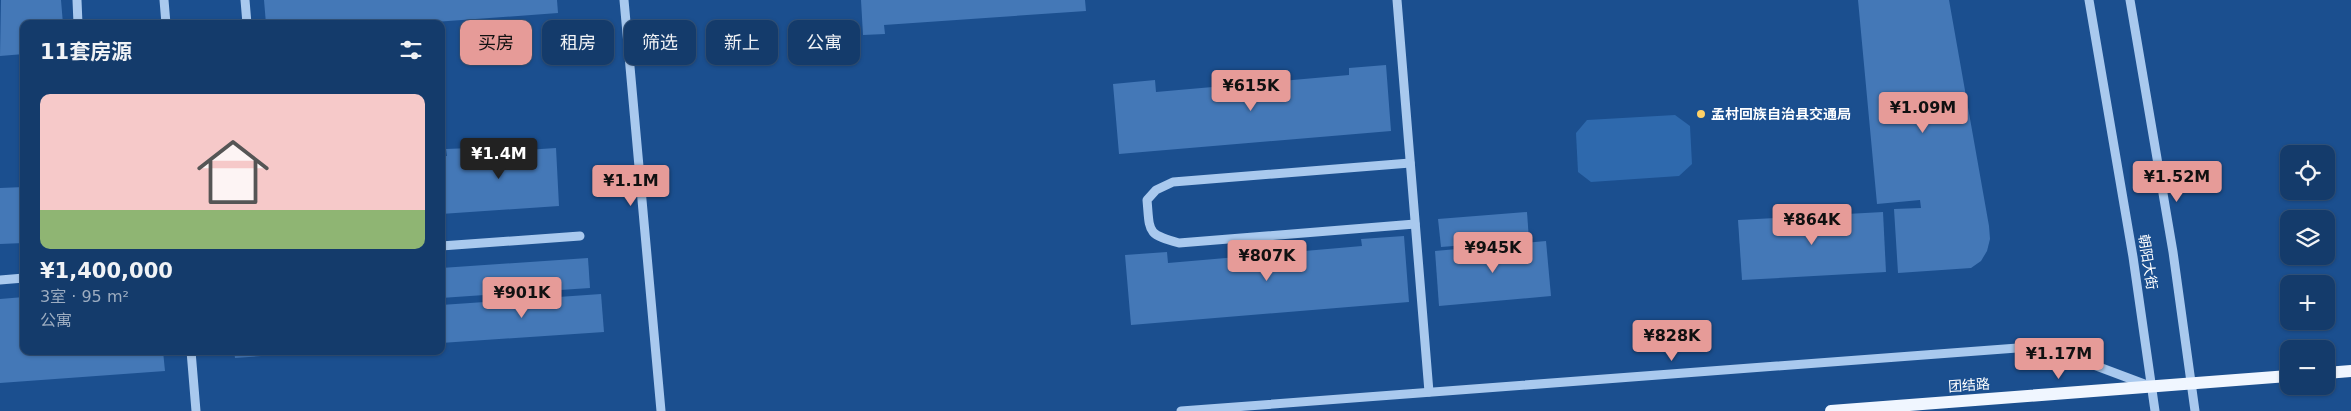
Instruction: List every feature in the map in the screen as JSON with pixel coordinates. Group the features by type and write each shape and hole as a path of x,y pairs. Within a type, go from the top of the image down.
{"main road":[{"path":"2335,372 2351,371"},
{"name":"团结路","path":"1831,411 2280,377"}],"street":[{"path":"76,0 78,20"},
{"path":"164,0 166,20"},
{"path":"245,0 247,20"},
{"path":"624,0 662,411"},
{"path":"1397,0 1428,392"},
{"name":"朝阳大街","path":"2090,0 2134,258 2155,411"},
{"name":"朝阳大街","path":"2130,0 2173,252 2195,411"},
{"path":"1410,163 1173,182 1156,190 1147,200 1150,229 1158,238 1179,243 1415,224"},
{"path":"445,246 580,236"},
{"path":"0,280 20,278"},
{"path":"1182,411 2043,346 2152,387"},
{"path":"192,355 196,411"}],"shaded area":[{"path":"1675,115 1690,126 1692,164 1679,176 1591,182 1578,172 1576,133 1587,120"}],"building":[{"path":"1,0 61,0 63,20 20,20 20,54 0,56"},
{"path":"264,0 557,0 558,13 445,20 266,20"},
{"path":"861,0 1085,0 1086,11 884,25 885,34 863,35"},
{"path":"1858,0 1949,0 1989,226 1990,239 1987,251 1981,261 1971,268 1898,273 1894,209 1921,208 1920,200 1877,204"},
{"path":"1386,65 1391,131 1119,154 1113,84 1155,80 1156,92 1349,75 1349,68"},
{"path":"526,143 526,150 556,148 559,206 445,214 446,149 471,148 471,154 503,152 503,145"},
{"path":"20,187 20,243 0,244 0,188"},
{"path":"1527,212 1529,240 1441,247 1438,219"},
{"path":"1883,212 1886,272 1742,280 1738,220"},
{"path":"1404,236 1409,302 1131,325 1125,255 1167,252 1168,263 1249,256 1249,247 1270,246 1270,254 1362,246 1361,239"},
{"path":"1546,241 1551,296 1439,306 1435,251"},
{"path":"588,258 590,288 445,298 445,268"},
{"path":"601,294 604,332 445,343 445,305"},
{"path":"20,297 20,355 163,355 165,371 0,383 0,299"},
{"path":"235,355 276,355 235,358"}],"place":[{"name":"孟村回族自治县交通局","path":"1701,114"}]}
